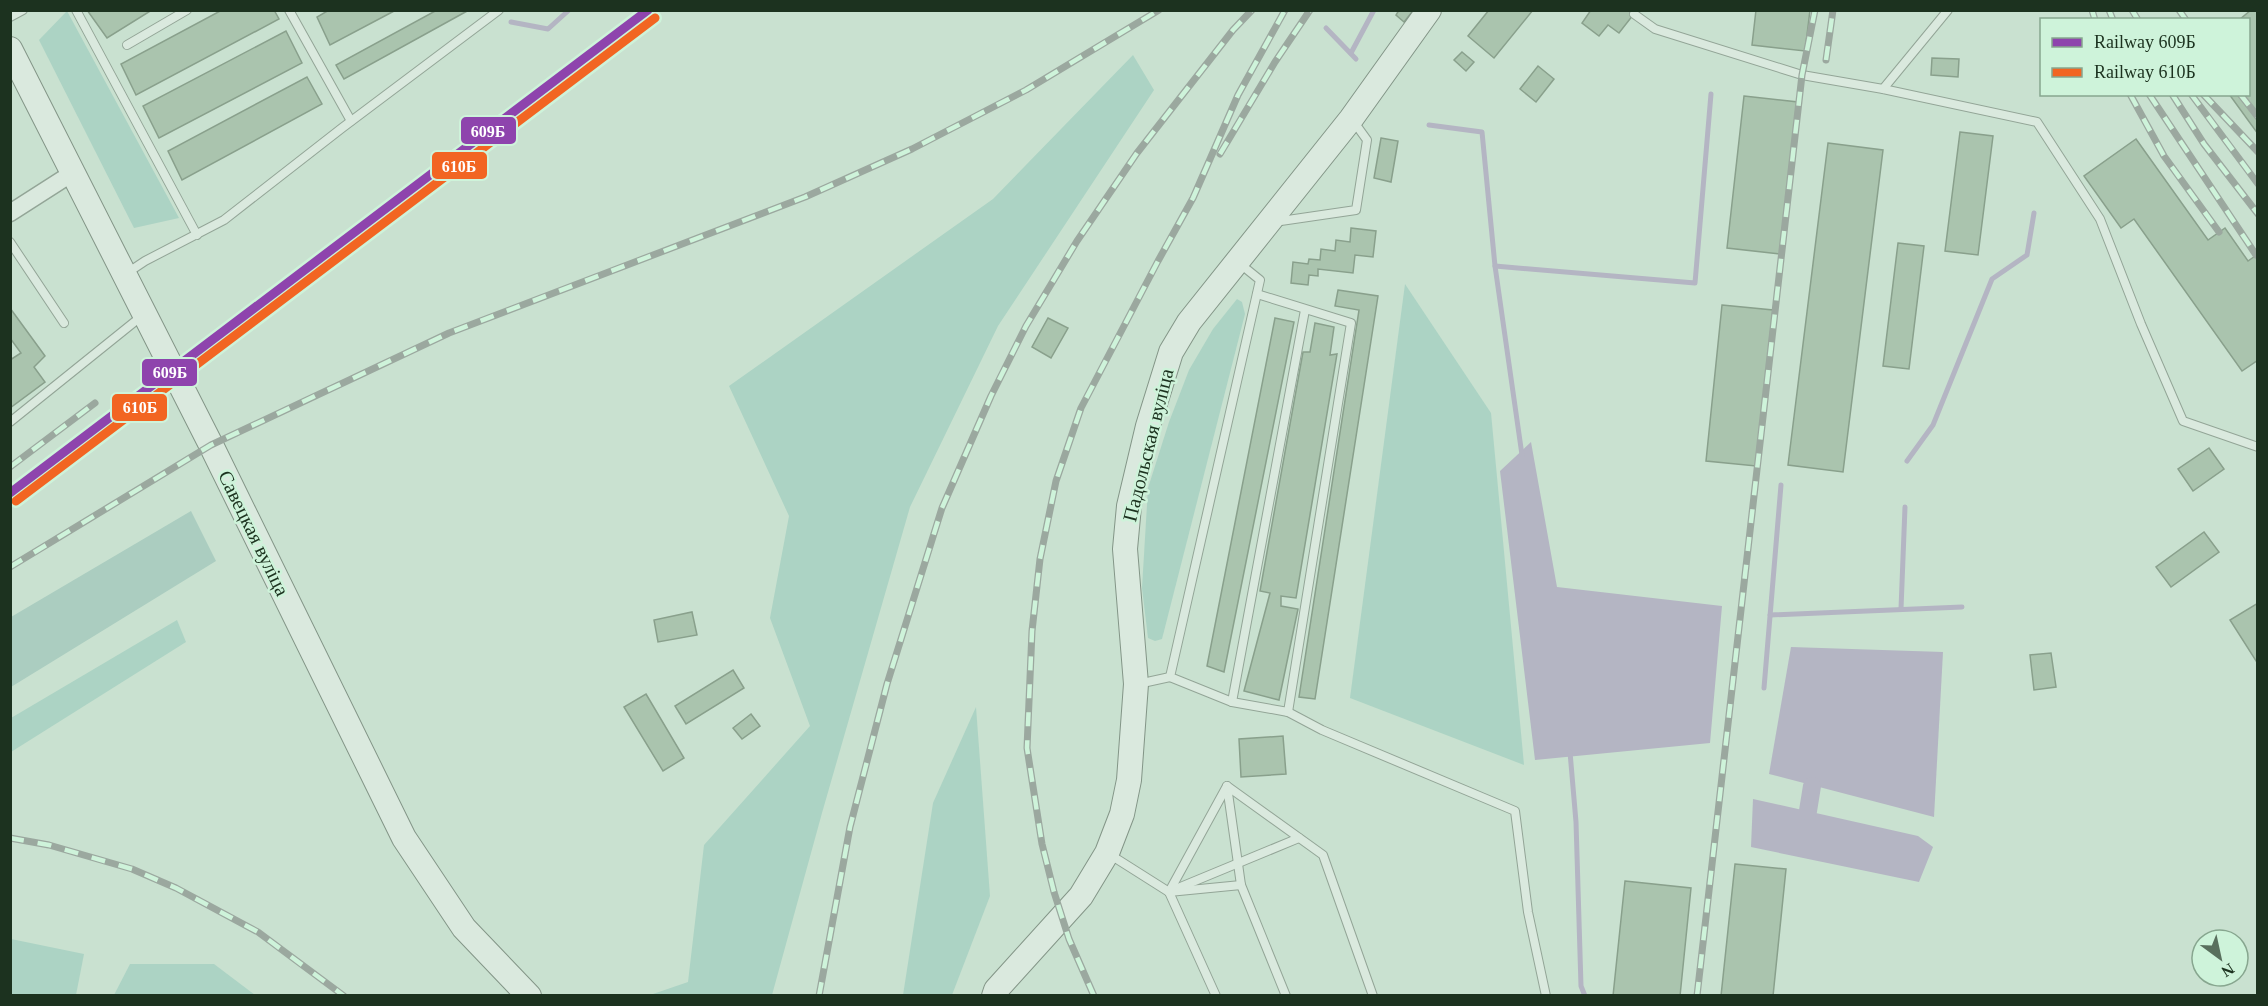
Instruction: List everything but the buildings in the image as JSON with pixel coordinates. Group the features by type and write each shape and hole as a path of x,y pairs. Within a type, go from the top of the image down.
{"main road":[{"name":"Падольская вуліца","path":"994,996 996,990 1081,896 1107,853 1122,814 1129,780 1136,684 1125,549 1129,506 1148,426 1171,352 1189,322 1352,119 1430,10"},
{"name":"Савецкая вуліца","path":"10,49 74,171 211,445 404,838 464,928 530,996"}],"street":[{"path":"10,213 74,171"}],"lane":[{"path":"10,17 23,10"},
{"path":"76,10 197,235"},
{"path":"127,45 187,10"},
{"path":"290,10 351,121"},
{"path":"124,275 145,261 224,220 498,10"},
{"path":"1883,89 1948,10"},
{"path":"1634,14 1655,29 1802,75 1883,89 2037,122 2100,219 2141,324 2183,421 2258,447"},
{"path":"1268,223 1356,210 1367,140 1352,119"},
{"path":"10,242 64,323"},
{"path":"1170,677 1260,280 1237,262"},
{"path":"1257,294 1351,323 1288,712"},
{"path":"1232,702 1305,310"},
{"path":"10,422 144,314"},
{"path":"1136,684 1170,677 1232,702 1288,712 1322,730 1515,811 1528,912 1546,996"},
{"path":"1169,892 1227,786"},
{"path":"1227,786 1323,855 1373,996"},
{"path":"1227,786 1241,885 1286,996"},
{"path":"1169,892 1299,838"},
{"path":"1107,853 1169,892 1216,996"},
{"path":"1169,892 1241,885"}],"green space":[{"path":"67,11 179,218 134,228 39,40"},
{"path":"1133,55 1154,90 998,326 910,507 772,995 650,995 688,982 704,845 810,726 770,618 789,516 729,386 993,199"},
{"path":"1405,284 1491,413 1524,765 1350,698"},
{"path":"1237,299 1242,302 1245,314 1162,639 1155,641 1148,638 1142,588 1148,488 1169,422 1189,370 1213,329"},
{"path":"191,511 216,561 11,687 11,617"},
{"path":"177,620 186,642 11,752 11,718"},
{"path":"976,707 990,896 952,995 903,995 933,803"},
{"path":"11,939 84,954 76,995 11,995"},
{"path":"130,964 214,964 255,995 114,995"}],"shaded area":[{"path":"1531,442 1557,587 1722,606 1710,743 1535,760 1500,471"},
{"path":"1791,647 1943,652 1934,817 1769,774"},
{"path":"1753,799 1918,836 1933,847 1919,882 1751,847"}],"waterway":[{"path":"511,22 548,29 569,10"},
{"path":"1351,53 1374,10"},
{"path":"1326,28 1356,59"},
{"path":"1495,266 1695,283 1711,94"},
{"path":"1429,125 1482,132 1495,266 1522,455"},
{"path":"1907,461 1933,425 1992,279 2027,255 2034,213"},
{"path":"1764,688 1781,485"},
{"path":"1901,609 1905,507"},
{"path":"1770,615 1962,607"},
{"path":"1570,752 1576,822 1581,986 1585,996"},
{"path":"1808,811 1812,786"}],"railway":[{"path":"10,567 211,445 449,333 805,197 912,149 1026,90 1159,10"},
{"path":"819,996 850,827 887,684 942,508 991,396 1026,326 1077,241 1137,153 1233,30 1252,10"},
{"path":"1094,996 1069,939 1054,892 1042,844 1027,748 1032,631 1040,559 1056,481 1081,408 1193,198 1238,95 1285,10"},
{"path":"1220,154 1275,62 1310,10"},
{"path":"1697,996 1802,75 1815,10"},
{"path":"1826,60 1833,10"},
{"path":"2092,10 2094,18"},
{"path":"2109,10 2112,18"},
{"path":"2132,10 2137,18"},
{"path":"2179,10 2185,18"},
{"path":"2131,96 2164,156 2219,232"},
{"path":"2150,96 2256,255"},
{"path":"2173,96 2204,144 2258,214"},
{"path":"2192,96 2258,184"},
{"path":"2205,96 2258,152"},
{"path":"2242,96 2258,117"},
{"path":"10,467 95,403"},
{"path":"10,838 49,845 132,869 176,888 258,932 344,996"}],"rail line":[{"name":"609Б","path":"10,493 648,10"},
{"name":"610Б","path":"16,501 655,18"}]}
